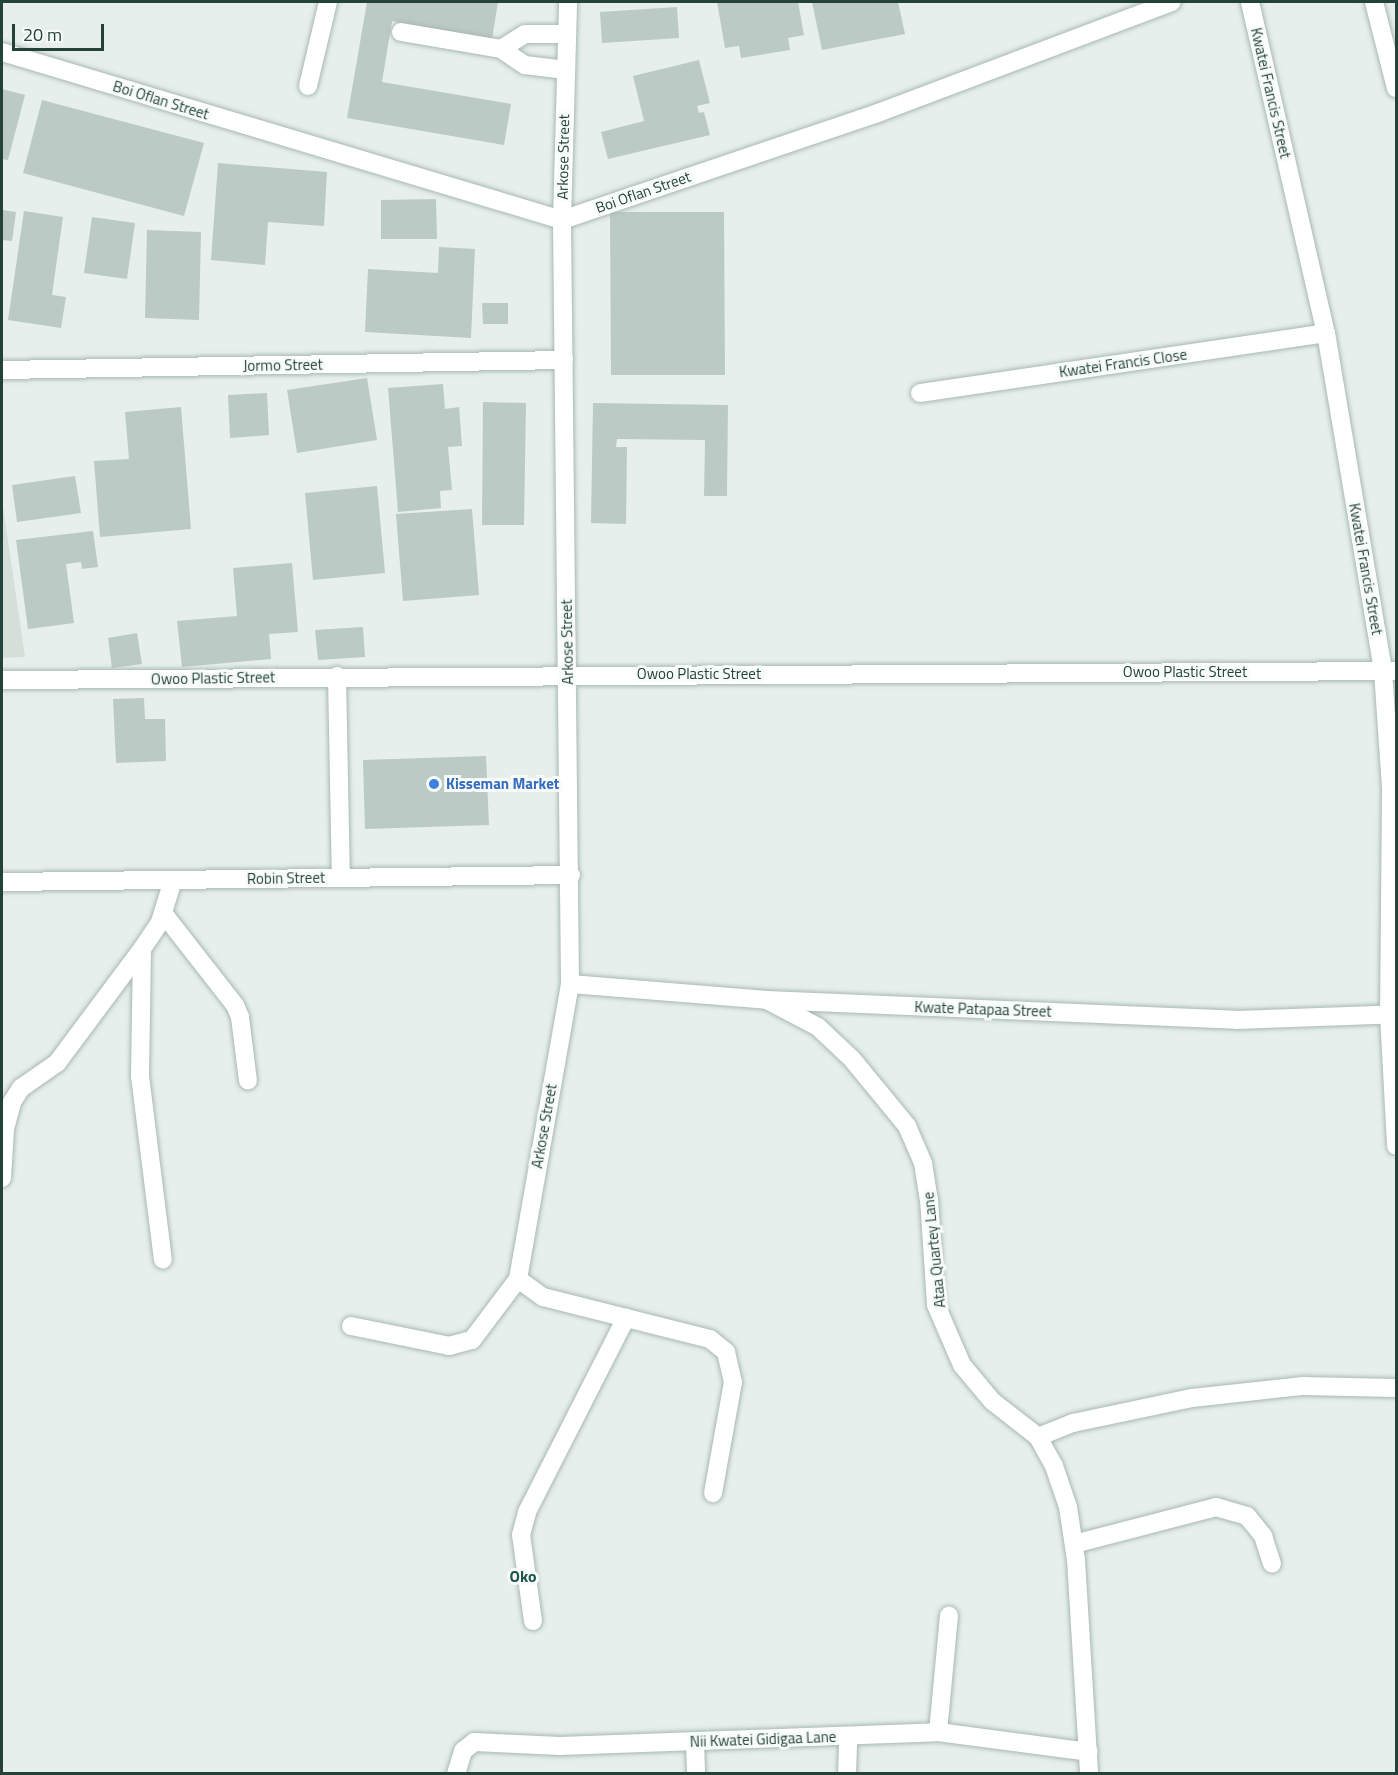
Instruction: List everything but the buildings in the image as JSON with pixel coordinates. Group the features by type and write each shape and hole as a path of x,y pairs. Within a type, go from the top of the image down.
{"street":[{"path":"308,86 328,2"},
{"name":"Arkose Street","path":"518,1279 570,984 571,875 562,220 564,70 568,2"},
{"name":"Boi Oflan Street","path":"2,52 562,220 878,113 1172,2"},
{"name":"Kwatei Francis Street","path":"1250,2 1326,333 1390,671 1396,1146"},
{"path":"1374,2 1396,88"},
{"path":"401,32 501,49 525,65 564,70"},
{"path":"501,49 525,34 566,34"},
{"name":"Kwatei Francis Close","path":"920,393 1326,333"},
{"name":"Jormo Street","path":"2,370 564,360"},
{"name":"Owoo Plastic Street","path":"2,680 568,674 1390,671"},
{"path":"337,676 341,878"},
{"name":"Robin Street","path":"2,882 571,875"},
{"path":"2,1178 5,1129 12,1102 21,1088 57,1063 142,949 163,912 173,880"},
{"path":"163,912 235,1005 240,1017 248,1081"},
{"path":"142,949 140,1076 163,1260"},
{"name":"Kwate Patapaa Street","path":"570,984 767,1000 1236,1020 1393,1015"},
{"name":"Ataa Quartey Lane","path":"767,1000 818,1027 852,1059 907,1126 923,1163 929,1199 936,1305 962,1365 992,1401 1038,1437 1054,1466 1068,1507 1074,1544 1089,1773"},
{"path":"351,1326 449,1346 472,1340 518,1279 543,1297 710,1339 726,1352 733,1382 713,1493"},
{"path":"533,1621 521,1535 527,1512 626,1318"},
{"path":"1038,1437 1073,1423 1192,1398 1303,1386 1396,1388"},
{"path":"1074,1544 1215,1507 1247,1516 1263,1536 1272,1564"},
{"path":"938,1732 949,1616"},
{"name":"Nii Kwatei Gidigaa Lane","path":"456,1773 463,1751 474,1742 560,1746 938,1732 1089,1752"},
{"path":"847,1773 848,1736"},
{"path":"695,1742 696,1773"}],"shaded area":[{"path":"2,500 25,657 2,658"}],"place":[{"name":"Kisseman Market","path":"434,784"}],"district":[{"name":"Oko","path":"523,1576"}]}
